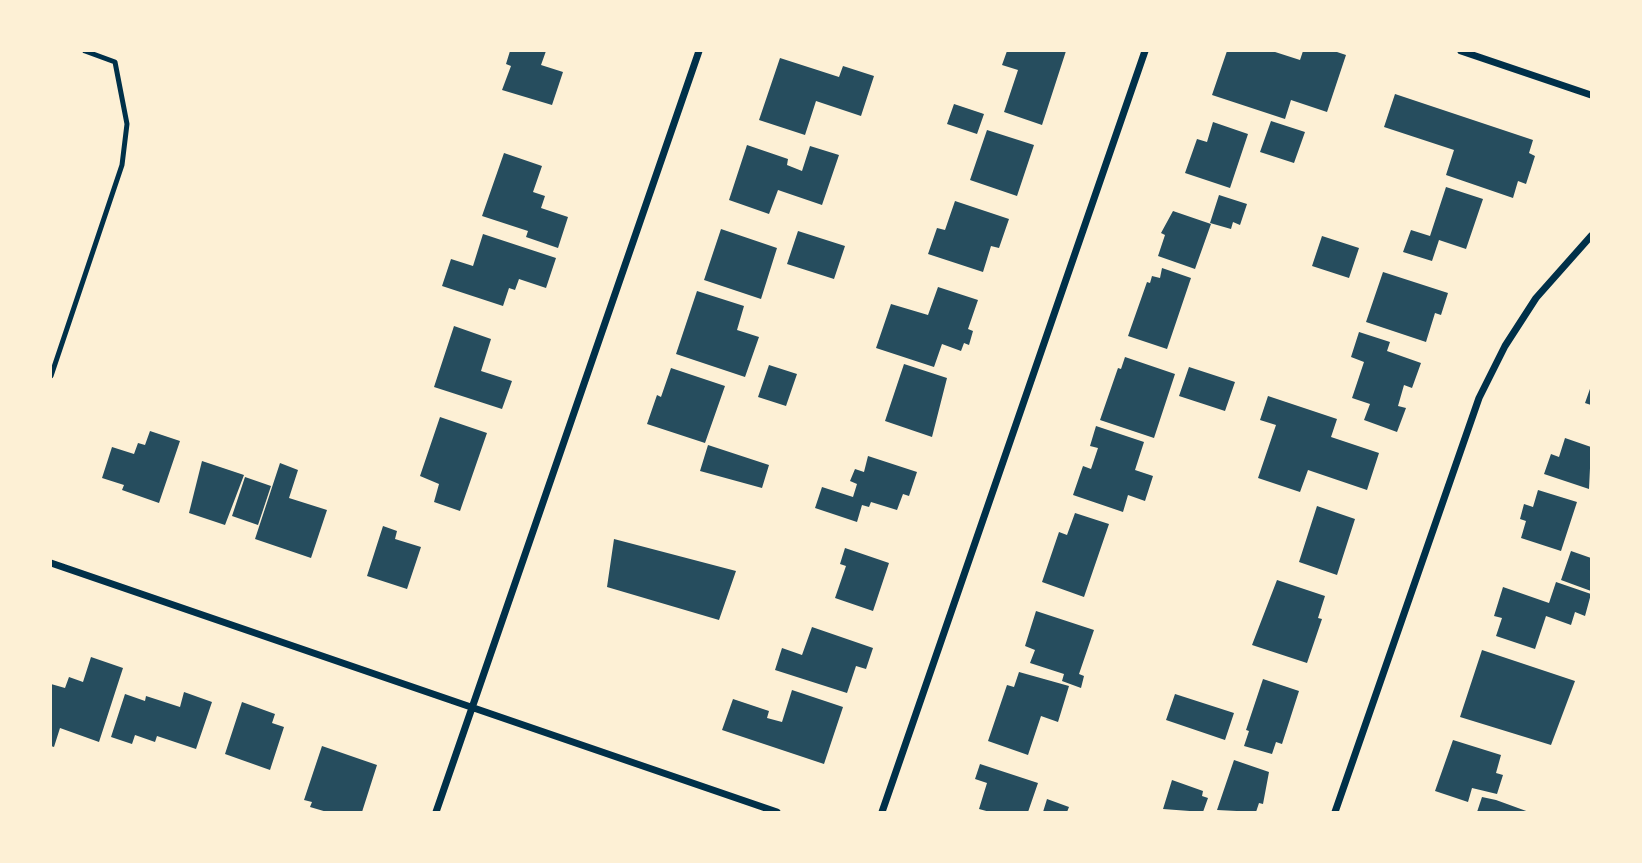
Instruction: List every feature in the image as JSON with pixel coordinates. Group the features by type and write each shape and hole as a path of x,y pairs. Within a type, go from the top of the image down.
{"street":[{"path":"436,812 699,51"},
{"path":"882,812 1145,51"},
{"path":"1461,51 1591,95"},
{"path":"1335,812 1479,398 1505,346 1536,298 1591,236"},
{"path":"51,563 777,812"}],"lane":[{"path":"51,376 122,165 127,124 115,62 85,51"}],"building":[{"path":"510,51 546,51 541,65 563,72 552,105 502,90 511,66 506,64"},
{"path":"1007,51 1066,51 1042,125 1004,112 1018,70 1002,65"},
{"path":"1227,51 1272,51 1300,60 1303,51 1334,51 1346,55 1327,112 1291,100 1285,119 1212,95"},
{"path":"780,58 839,77 843,66 874,76 861,116 816,101 805,135 759,120"},
{"path":"1395,94 1533,140 1529,153 1535,156 1526,184 1518,181 1513,198 1446,175 1454,150 1384,127"},
{"path":"954,104 984,114 977,134 947,124"},
{"path":"1271,121 1305,132 1294,163 1260,152"},
{"path":"1213,122 1248,134 1230,188 1185,173 1197,139 1207,142"},
{"path":"987,130 1034,145 1017,196 970,180"},
{"path":"747,145 788,159 787,165 802,171 810,146 839,155 822,205 778,190 769,214 729,200"},
{"path":"504,153 542,166 533,192 545,196 541,208 568,217 558,248 526,237 528,231 482,216"},
{"path":"1446,187 1483,199 1466,249 1439,240 1432,261 1403,252 1411,230 1430,236"},
{"path":"1219,195 1247,204 1240,225 1233,222 1231,229 1210,223"},
{"path":"955,201 1009,219 999,248 991,246 983,272 928,254 937,228 945,230"},
{"path":"1173,211 1211,224 1195,269 1158,256 1165,235 1161,233"},
{"path":"721,229 777,248 761,299 704,280"},
{"path":"798,231 845,246 834,279 787,264"},
{"path":"483,234 556,258 546,288 519,279 515,290 509,288 503,306 442,286 451,259 473,266"},
{"path":"1322,236 1359,248 1349,278 1312,266"},
{"path":"1162,268 1191,278 1167,349 1128,336 1147,282 1150,283 1152,276 1160,278"},
{"path":"1383,272 1448,293 1441,315 1435,313 1426,342 1366,322"},
{"path":"938,287 978,300 968,329 973,331 969,345 964,343 961,351 942,344 934,367 876,348 891,304 928,315"},
{"path":"697,291 744,306 737,330 759,337 745,377 676,354"},
{"path":"454,326 491,339 481,371 512,381 502,409 434,387"},
{"path":"1359,332 1390,342 1387,351 1421,363 1412,388 1404,385 1398,406 1406,408 1397,432 1364,420 1370,404 1352,398 1364,362 1351,357"},
{"path":"1125,357 1175,374 1154,438 1100,420 1118,368 1121,369"},
{"path":"904,364 947,378 932,437 885,421"},
{"path":"769,365 797,374 786,406 758,397"},
{"path":"1189,367 1235,382 1225,411 1179,396"},
{"path":"671,368 725,386 705,443 647,424 657,395 661,397"},
{"path":"1591,386 1591,405 1585,403"},
{"path":"1268,396 1337,419 1331,437 1379,453 1367,490 1308,470 1300,492 1258,478 1276,425 1260,420"},
{"path":"440,417 487,433 460,511 434,502 439,484 420,476"},
{"path":"1096,426 1144,442 1135,470 1153,476 1145,501 1128,495 1123,512 1073,495 1083,466 1091,469 1098,448 1090,446"},
{"path":"150,431 180,441 159,503 122,490 124,485 102,478 112,447 134,454 138,443 145,445"},
{"path":"1565,438 1591,447 1589,489 1544,474 1551,454 1559,457"},
{"path":"708,445 769,465 762,488 700,471"},
{"path":"868,456 917,472 909,496 903,494 897,510 871,502 869,507 862,505 857,522 815,508 822,487 853,497 857,484 850,481 855,469 864,472"},
{"path":"202,461 244,475 225,525 189,513"},
{"path":"280,463 298,470 289,498 327,510 311,558 255,539"},
{"path":"245,477 271,486 258,525 232,516"},
{"path":"1538,490 1577,502 1561,551 1521,538 1526,521 1520,519 1524,504 1533,507"},
{"path":"1317,506 1355,519 1337,575 1299,562"},
{"path":"1075,513 1109,524 1084,597 1042,582 1059,532 1067,535"},
{"path":"383,526 397,531 395,539 421,547 407,589 367,576"},
{"path":"614,539 736,571 719,620 607,587"},
{"path":"845,548 889,563 873,611 835,598 846,566 840,564"},
{"path":"1571,551 1591,558 1591,591 1561,580"},
{"path":"1277,580 1325,596 1318,618 1322,619 1307,663 1252,645"},
{"path":"1556,582 1591,594 1585,616 1575,612 1571,625 1546,616 1535,649 1496,636 1502,618 1494,616 1503,587 1549,603"},
{"path":"1036,611 1094,630 1079,674 1084,676 1081,688 1062,681 1064,674 1030,663 1035,650 1025,646"},
{"path":"812,627 873,648 866,669 856,666 847,693 775,670 782,648 802,655"},
{"path":"1482,650 1575,681 1551,745 1460,717"},
{"path":"91,657 123,668 99,742 60,728 54,747 51,746 51,684 65,688 69,677 83,682"},
{"path":"1019,672 1069,686 1058,722 1041,716 1028,755 988,741 1007,685 1014,687"},
{"path":"1263,679 1299,691 1282,744 1276,742 1272,754 1244,746 1249,731 1246,730"},
{"path":"792,690 843,707 824,764 722,730 733,699 769,711 767,718 782,722"},
{"path":"184,692 212,702 196,749 157,736 155,742 135,735 132,744 111,737 125,694 145,701 146,696 180,707"},
{"path":"1175,694 1234,713 1225,740 1166,720"},
{"path":"242,702 275,714 272,723 284,727 270,770 225,754"},
{"path":"1453,740 1501,755 1496,773 1503,775 1497,794 1472,788 1468,802 1435,791"},
{"path":"322,746 377,765 362,812 327,812 310,807 312,802 304,800"},
{"path":"1234,760 1269,772 1263,804 1259,803 1256,812 1217,810"},
{"path":"980,764 1038,783 1028,812 990,812 979,809 987,783 975,779"},
{"path":"1172,780 1203,791 1202,796 1208,798 1203,812 1163,809"},
{"path":"1482,797 1496,800 1529,812 1477,812"},
{"path":"1047,799 1069,807 1067,812 1043,812"}]}
